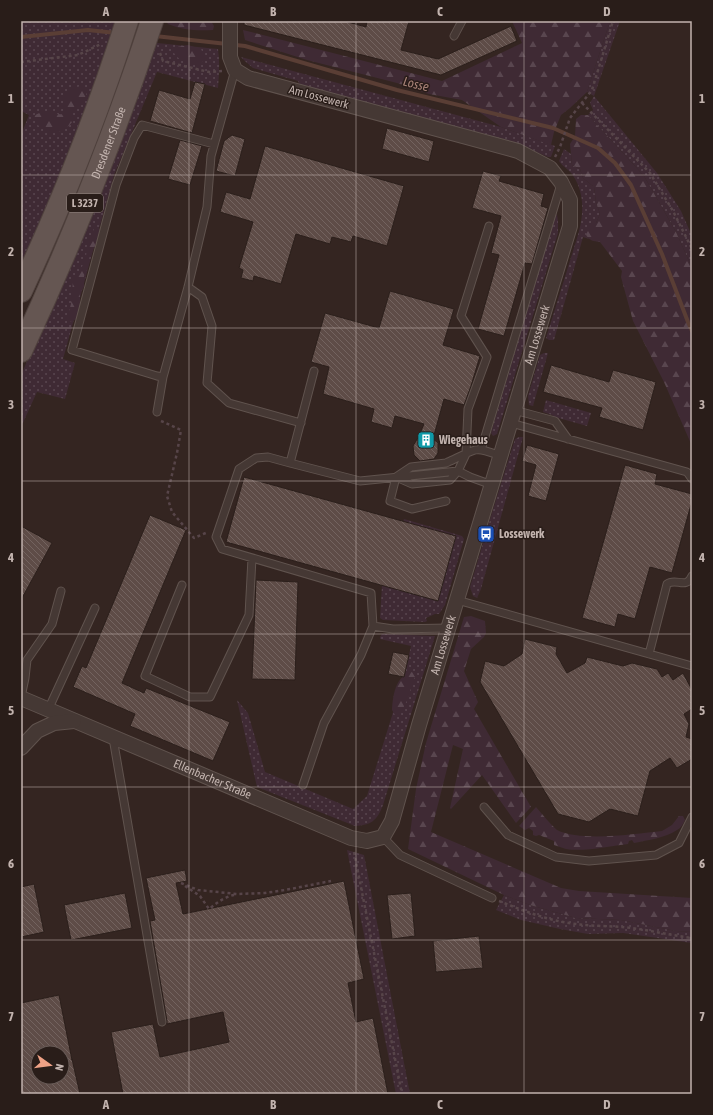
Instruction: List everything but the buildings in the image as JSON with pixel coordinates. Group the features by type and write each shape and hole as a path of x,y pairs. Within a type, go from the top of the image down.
{"main road":[{"name":"Dresdener Straße","path":"21,291 71,178 98,106 113,45 127,21"},
{"name":"Dresdener Straße","path":"21,351 61,262 120,115 150,52 152,21"}],"street":[{"path":"230,25 230,57 234,70"},
{"name":"Am Lossewerk","path":"234,70 248,78 518,152 550,168 561,182 570,200 570,226 419,725 392,821 383,837"},
{"name":"Ellenbacher Straße","path":"21,698 351,838"},
{"path":"21,748 37,731 54,724 74,721"},
{"path":"351,838 367,841 383,837"}],"lane":[{"path":"454,36 462,21"},
{"path":"157,412 163,377 188,287 207,207 210,156 234,70"},
{"path":"163,377 72,350 116,185 134,138 142,125 214,144"},
{"path":"481,450 561,182"},
{"path":"458,471 466,454 468,409 487,357 461,316 488,226"},
{"path":"188,287 202,297 212,326 207,383 229,403 301,423"},
{"path":"290,463 314,371"},
{"path":"513,417 555,421 568,439"},
{"path":"513,417 568,439 687,472 692,479"},
{"path":"446,501 412,509 390,502 396,477 411,467 446,463 476,450 501,456"},
{"path":"303,785 324,723 361,655 373,626 371,593 222,549 216,537 239,469 256,458 268,457 360,481 458,471 470,477 492,484"},
{"path":"182,585 145,676 190,697 210,697 249,615 252,558"},
{"path":"649,654 668,584 672,581 685,583 689,581 692,576"},
{"path":"21,698 27,660 52,624 61,591"},
{"path":"457,600 692,666"},
{"path":"48,710 95,608"},
{"path":"373,626 393,628 449,628"},
{"path":"113,738 162,1022"},
{"path":"484,807 508,835 556,857 589,861 656,855 679,843 692,817"},
{"path":"383,837 400,855 492,898"}],"path":[{"path":"560,148 570,118 592,90 613,21"},
{"path":"21,62 78,55 113,45"},
{"path":"150,52 163,61 209,72 234,70"},
{"path":"582,103 650,173 673,211 692,249"},
{"path":"157,412 158,419 181,430 167,496 172,512 194,538 212,530 218,531"},
{"path":"351,838 402,1094"},
{"path":"237,894 229,896 209,909 200,896 182,883 198,890 237,894 265,893 331,881"},
{"path":"492,898 526,912 556,921 576,924 623,927 692,938"}],"green space":[{"path":"21,21 115,21 106,48 107,52 88,109 21,268 21,135 29,115 21,111"},
{"path":"166,21 211,21 214,26 213,30 190,30 173,26 168,24"},
{"path":"512,21 610,21 587,92 561,115 554,132 551,145 501,127 462,100 429,94 397,83 307,60 245,40 243,30 442,81 522,43"},
{"path":"610,21 620,21 594,96 587,92"},
{"path":"157,43 218,49 218,88 157,72 114,175 63,359 75,363 65,399 37,392 21,427 21,375 79,245 151,55"},
{"path":"188,45 201,49 203,61 200,64 189,64 178,58 174,53 177,47"},
{"path":"128,51 130,52 111,108 83,180 81,179"},
{"path":"241,57 501,127 555,146 551,157 548,157 511,141 300,85 298,81 253,68"},
{"path":"81,86 87,92 85,99 78,103 74,108 73,121 64,130 53,132 45,130 38,124 34,116 38,114 45,112 65,114 65,95 74,88"},
{"path":"594,96 657,173 681,211 692,236 692,268 676,232 644,176 588,115 593,110 590,103"},
{"path":"581,115 588,115 644,176 676,232 692,268 692,446 664,382 633,321 621,277 622,271 600,242 592,240 586,235 589,225 596,223 600,214 596,202 594,187 583,178 580,169 572,165 570,144 575,136 576,119"},
{"path":"564,149 571,154 572,165 580,169 583,178 594,187 596,202 600,214 596,223 586,235 589,239 583,237 554,340 549,340 546,338 578,235 582,211 581,196 576,181 572,174 559,161"},
{"path":"556,214 558,221 558,233 497,434 493,436 491,433"},
{"path":"97,227 100,229 96,244 89,258 88,268 84,276 84,287 80,293 80,309 77,319 70,322 67,318 71,304 73,281 78,275 86,258 87,244 94,229"},
{"path":"548,353 533,406 529,405 528,396 540,355"},
{"path":"546,400 591,413 587,426 543,412"},
{"path":"523,437 481,589 477,598 473,596 470,587 484,540 486,540 489,529 487,529 515,439"},
{"path":"404,519 462,536 464,539 445,605 439,614 426,618 427,621 425,622 383,620 380,618 382,585 438,601 403,522"},
{"path":"471,616 485,621 486,633 484,637 471,649 464,671 478,702 474,709 531,807 516,823 482,775 451,809 463,749 453,745 431,832 561,888 579,891 692,898 692,932 676,931 621,920 576,918 530,905 504,895 408,849 416,789 426,743 464,617"},
{"path":"382,634 435,636 383,805 376,818 365,825 355,826 257,787 237,700 248,713 265,772 353,809 367,796 404,677 411,646 380,639"},
{"path":"412,672 415,677 408,698 400,712 395,715 392,710 396,687 398,682 406,674"},
{"path":"536,807 557,830 567,834 580,836 608,836 662,831 672,825 679,816 683,816 685,820 682,826 672,833 656,838 634,843 632,840 629,841 628,844 573,850 554,845 554,841 539,835 533,835 533,831 529,828 525,830 519,826"},
{"path":"347,850 364,855 410,1094 396,1094"},
{"path":"504,895 530,905 576,918 621,920 676,931 692,932 692,943 623,933 588,934 521,920 496,910"}],"waterway":[{"name":"Losse","path":"21,37 88,30 116,33"},
{"name":"Losse","path":"155,36 245,46 397,90 553,128 598,148 615,163 631,185 662,254 692,331"}],"place":[{"name":"Wiegehaus","path":"426,440"},
{"name":"Lossewerk","path":"486,534"}]}
